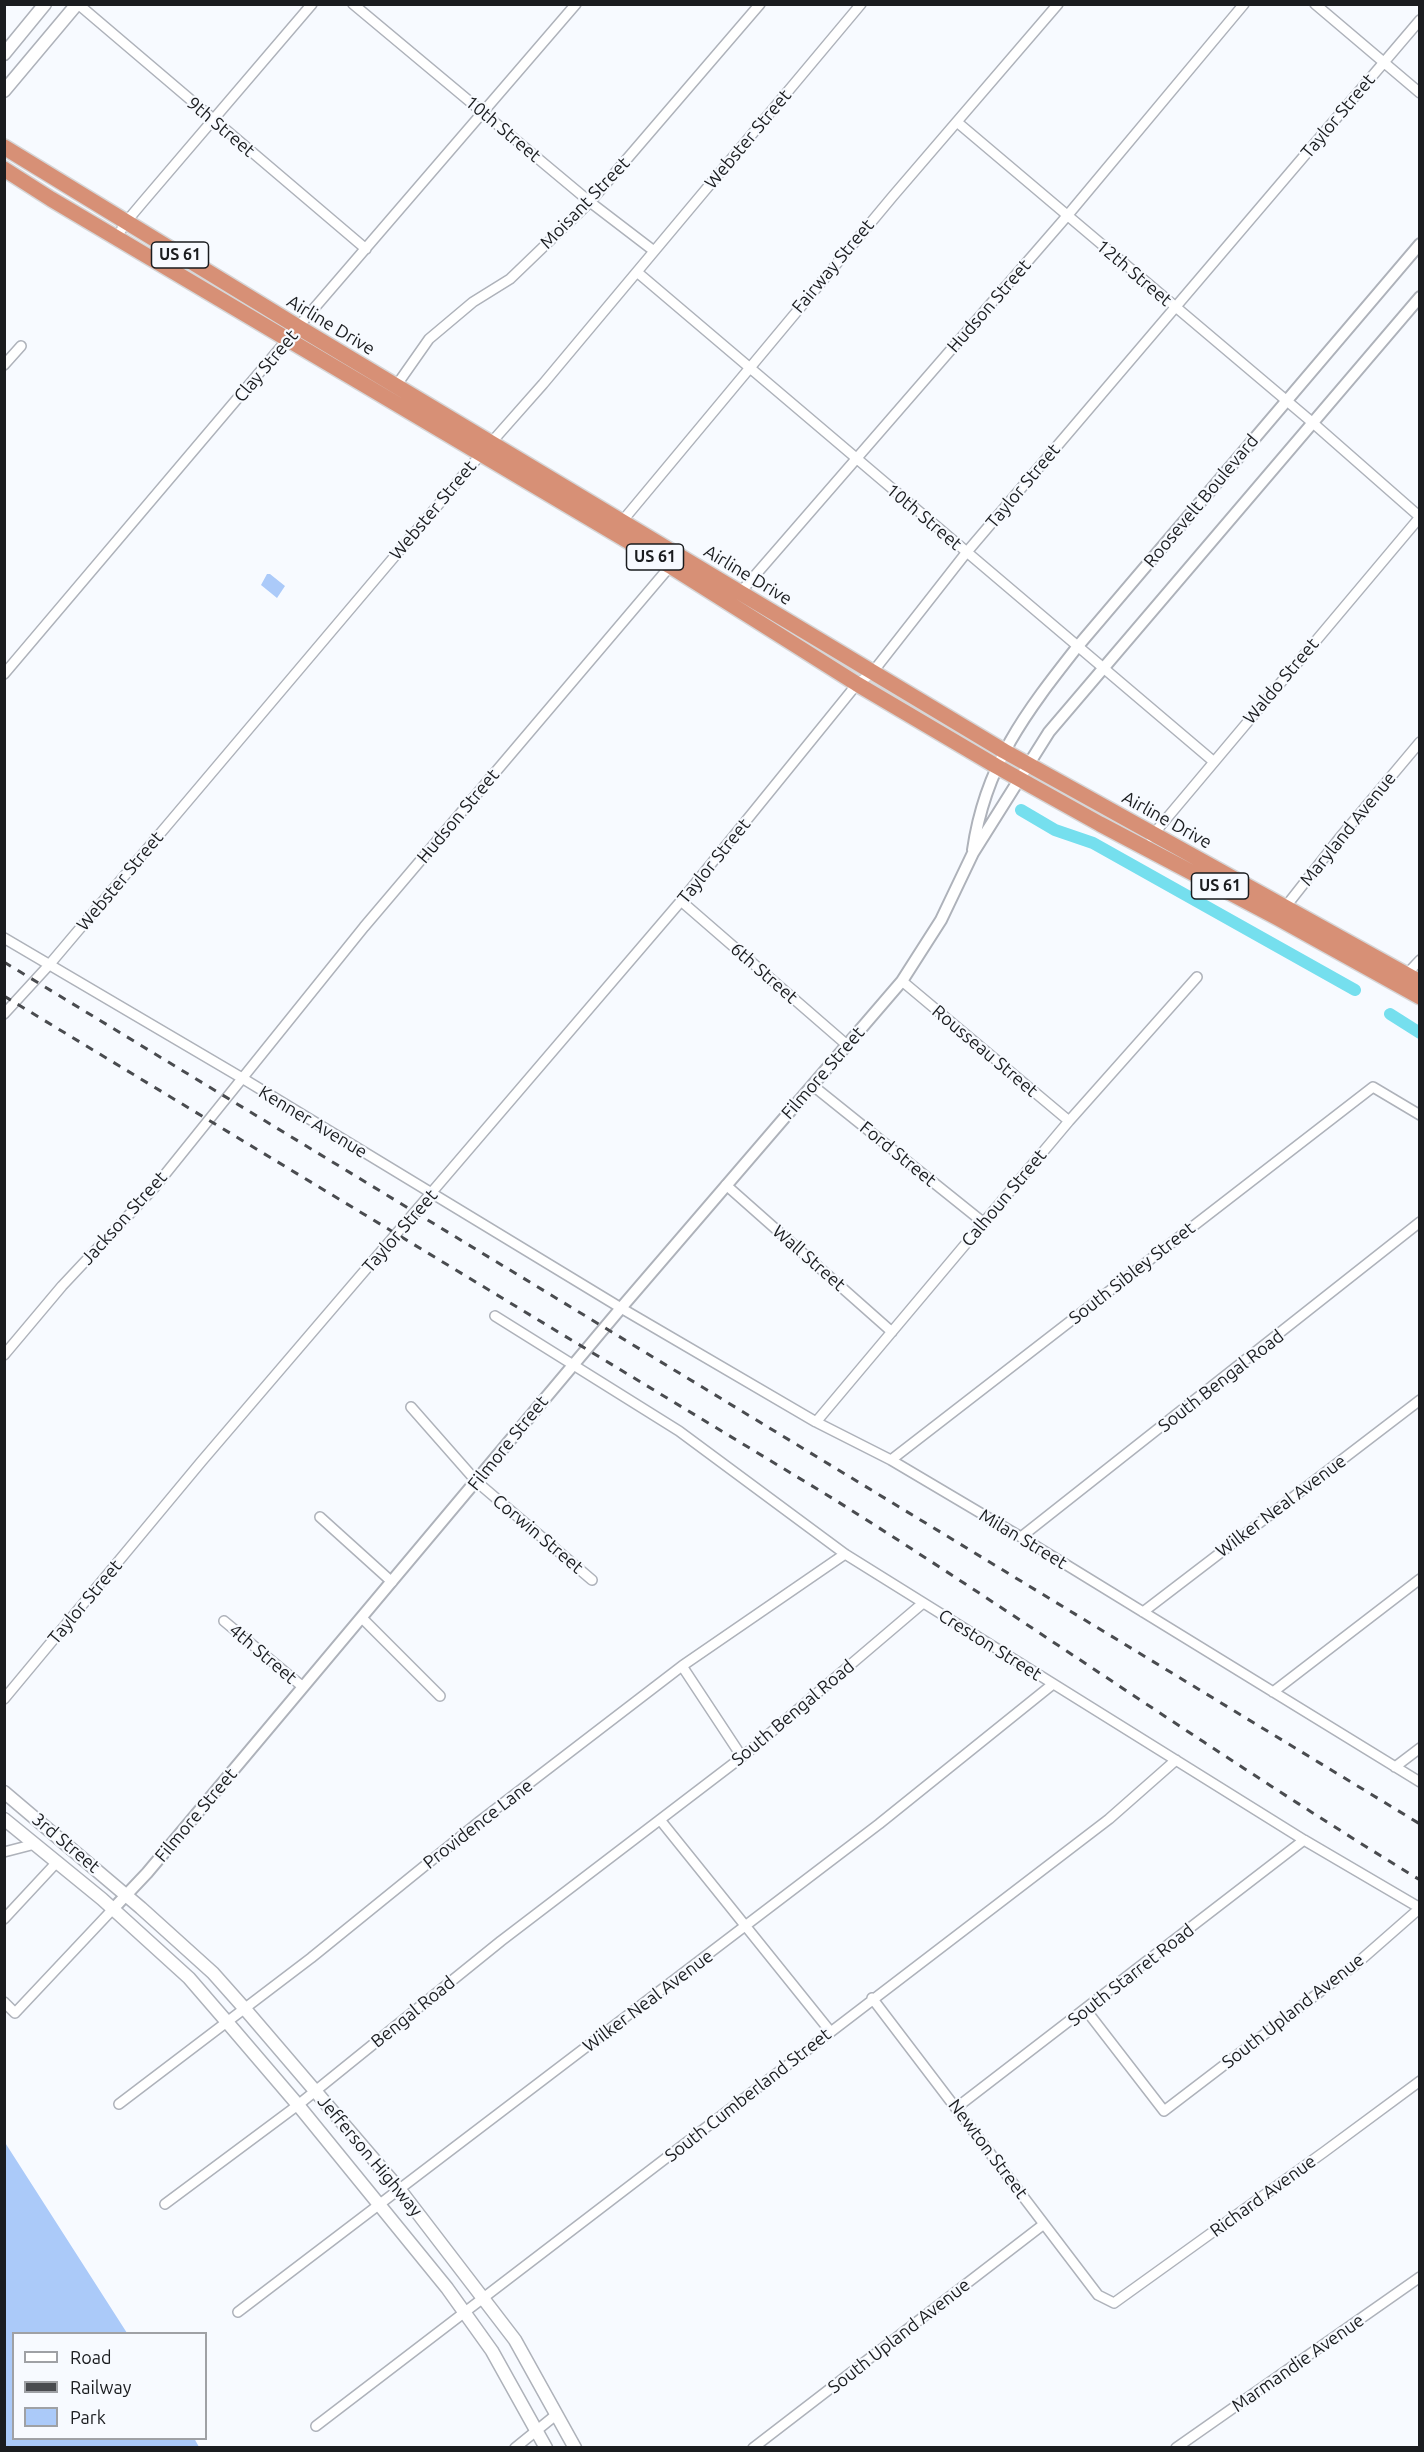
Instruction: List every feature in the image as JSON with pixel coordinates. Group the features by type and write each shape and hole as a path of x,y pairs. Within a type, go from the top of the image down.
{"highway":[{"path":"4,134 49,164 62,182"},
{"name":"Airline Drive","path":"4,147 126,222 293,333 736,599 872,673 1028,764 1148,840"},
{"name":"Airline Drive","path":"4,169 117,237 396,386 486,448"},
{"name":"Airline Drive","path":"736,599 857,684 1018,779 1148,840 1408,981 1419,998"}],"main road":[{"path":"4,54 45,4"},
{"path":"4,91 77,4"},
{"name":"3rd Street","path":"4,1792 127,1894"},
{"name":"3rd Street","path":"4,1819 112,1910"},
{"name":"Jefferson Highway","path":"127,1894 213,1973 400,2190 515,2340 575,2448"},
{"name":"Jefferson Highway","path":"112,1910 189,1978 380,2205 492,2350 546,2448"}],"street":[{"name":"9th Street","path":"77,4 366,249"},
{"path":"117,237 126,222 312,4"},
{"name":"10th Street","path":"353,4 590,202 654,251"},
{"name":"Clay Street","path":"4,674 576,4"},
{"name":"Moisant Street","path":"396,386 429,339 473,302 510,279 590,202 760,4"},
{"name":"Webster Street","path":"4,1014 49,965 637,272 861,4"},
{"name":"Fairway Street","path":"617,527 748,368 1058,4"},
{"name":"Hudson Street","path":"736,599 1067,216 1244,4"},
{"path":"1315,4 1419,93"},
{"name":"Taylor Street","path":"4,1699 201,1462 319,1327 415,1211 432,1194 681,901 857,684 872,673 966,553 1419,20"},
{"name":"12th Street","path":"957,122 1313,423 1419,517"},
{"name":"Roosevelt Boulevard","path":"996,766 1044,688 1078,646 1419,244"},
{"name":"10th Street","path":"637,272 1213,761"},
{"name":"Roosevelt Boulevard","path":"1018,779 1049,732 1419,297"},
{"path":"4,366 21,346"},
{"name":"Waldo Street","path":"1148,840 1419,517"},
{"name":"Hudson Street","path":"242,1078 364,927 674,561"},
{"name":"Maryland Avenue","path":"1281,912 1419,742"},
{"name":"Filmore Street","path":"973,853 977,825 996,766"},
{"name":"Filmore Street","path":"4,2002 15,2013 147,1873 621,1308 902,981 941,920 973,853 1018,779"},
{"name":"6th Street","path":"681,901 847,1045"},
{"name":"Kenner Avenue","path":"4,938 242,1078 621,1308"},
{"path":"1408,981 1419,960"},
{"name":"Calhoun Street","path":"816,1422 1069,1121 1197,977"},
{"name":"Rousseau Street","path":"902,981 1069,1121"},
{"name":"Jackson Street","path":"4,1355 62,1286 154,1188 242,1078"},
{"name":"Ford Street","path":"812,1085 984,1223"},
{"name":"South Sibley Street","path":"891,1460 1373,1087 1419,1115"},
{"name":"Wall Street","path":"726,1185 892,1332"},
{"name":"South Bengal Road","path":"1021,1537 1419,1222"},
{"name":"Milan Street","path":"621,1308 816,1422 891,1460 1021,1537 1419,1782"},
{"name":"Creston Street","path":"495,1316 679,1431 845,1554 1304,1840 1419,1908"},
{"name":"Wilker Neal Avenue","path":"1143,1612 1419,1400"},
{"name":"Corwin Street","path":"411,1407 477,1482 592,1580"},
{"path":"320,1517 392,1582"},
{"name":"Providence Lane","path":"119,2104 311,1958 480,1821 682,1666 845,1554"},
{"path":"1273,1692 1419,1579"},
{"name":"South Bengal Road","path":"661,1821 742,1757 923,1603"},
{"path":"362,1618 440,1696"},
{"name":"4th Street","path":"224,1621 303,1688"},
{"path":"682,1666 742,1757"},
{"name":"Wilker Neal Avenue","path":"238,2312 879,1824 1053,1684"},
{"path":"1395,1767 1419,1748"},
{"name":"South Cumberland Street","path":"316,2426 659,2165 872,1998 1109,1819 1176,1760"},
{"path":"661,1821 830,2031"},
{"name":"Bengal Road","path":"165,2204 298,2105 501,1941 661,1821"},
{"name":"South Starret Road","path":"956,2108 1304,1840"},
{"path":"4,1852 35,1844"},
{"path":"4,1919 57,1862"},
{"name":"South Upland Avenue","path":"1086,2010 1164,2111 1355,1965 1419,1908"},
{"name":"Newton Street","path":"872,1998 1098,2295 1105,2298"},
{"name":"Richard Avenue","path":"1105,2298 1114,2303 1315,2159 1419,2080"},
{"name":"South Upland Avenue","path":"753,2448 1044,2224"},
{"name":"Marmandie Avenue","path":"1176,2448 1419,2277"},
{"path":"515,2448 557,2414"}],"green space":[{"path":"267,574 285,586 277,598 261,585"},
{"path":"4,2141 126,2332 12,2332 12,2440 195,2440 199,2447 5,2447"}],"waterway":[{"path":"1021,810 1055,830 1093,843 1355,990"},
{"path":"1390,1014 1420,1033"}],"railway":[{"path":"4,962 1420,1824"},
{"path":"4,996 832,1498 1271,1786 1420,1880"}]}
